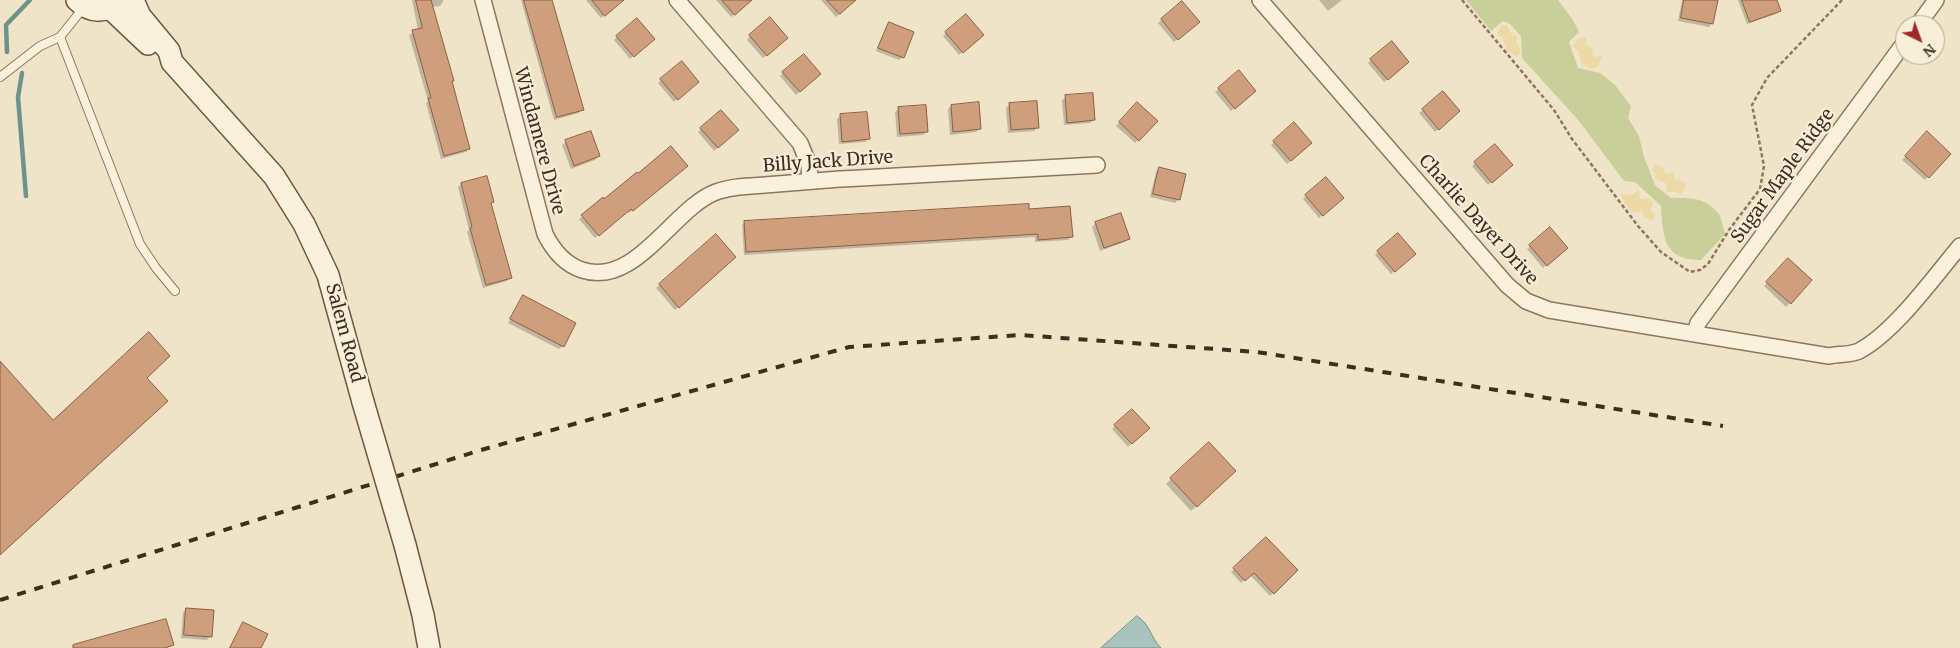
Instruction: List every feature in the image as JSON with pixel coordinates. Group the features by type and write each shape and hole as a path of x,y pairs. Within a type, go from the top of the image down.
{"main road":[{"name":"Salem Road","path":"133,0 140,16 169,52 172,62 274,176 304,224 328,275 405,545 423,615 429,648"},
{"path":"80,3 100,10 116,4"},
{"name":"Salem Road","path":"116,4 162,58 172,62"}],"street":[{"name":"Windamere Drive","path":"483,0 545,234 553,250 564,260 575,268 588,272"},
{"path":"678,0 800,143 809,166 810,181"},
{"name":"Charlie Dayer Drive","path":"1260,0 1507,285 1526,301 1549,310 1573,316 1695,333 1829,356 1857,352 1885,332 1960,246"},
{"path":"1925,15 1936,0"},
{"name":"Sugar Maple Ridge","path":"1695,333 1698,323 1895,56"},
{"name":"Billy Jack Drive","path":"588,272 602,272 617,268 631,261 703,198 731,188 810,181 1097,165"}],"lane":[{"path":"0,77 40,46 60,37 80,3"},
{"path":"60,37 140,244 156,268 175,291"}],"path":[{"path":"1462,0 1554,110 1572,139 1638,226 1662,252 1690,272 1700,270 1708,264 1718,252 1729,230 1760,189 1764,166 1752,105 1759,92 1767,78 1842,0"}],"green space":[{"path":"1466,0 1558,0 1573,20 1579,32 1569,42 1578,68 1600,73 1615,85 1631,106 1628,118 1639,136 1644,157 1655,185 1671,198 1684,198 1703,202 1719,214 1725,234 1701,260 1688,259 1672,251 1665,237 1661,206 1635,182 1624,181 1579,121 1522,58 1521,36 1510,24 1503,21 1491,31"}],"sand":[{"path":"1502,25 1507,26 1512,35 1517,36 1516,43 1520,53 1516,56 1507,51 1503,38 1497,33"},
{"path":"1584,37 1587,38 1585,44 1593,49 1594,57 1601,56 1602,58 1596,68 1585,66 1580,61 1580,53 1573,46 1577,40"},
{"path":"1654,164 1661,166 1667,175 1670,172 1674,174 1675,181 1679,179 1685,183 1686,187 1682,194 1675,191 1667,192 1666,183 1655,179 1656,173 1653,172"},
{"path":"1639,190 1640,199 1648,198 1653,202 1651,210 1656,215 1652,221 1645,218 1642,212 1631,212 1621,196 1621,193 1632,195"}],"water":[{"path":"1137,616 1148,627 1161,648 1101,648"}],"building":[{"path":"416,0 431,0 454,81 452,81 470,149 444,156 428,98 431,98 412,30 422,28"},
{"path":"524,0 552,0 584,110 557,117"},
{"path":"592,0 624,0 605,16"},
{"path":"722,0 752,0 735,15"},
{"path":"827,0 856,0 840,14"},
{"path":"1684,0 1718,0 1713,24 1681,18"},
{"path":"1742,0 1777,0 1781,11 1750,22"},
{"path":"1182,1 1200,22 1178,40 1161,19"},
{"path":"966,14 984,35 963,53 945,32"},
{"path":"770,17 788,38 767,56 749,35"},
{"path":"637,18 655,39 634,57 616,36"},
{"path":"889,22 914,32 904,58 878,48"},
{"path":"1392,41 1409,62 1388,80 1370,59"},
{"path":"804,54 821,74 800,92 782,72"},
{"path":"682,61 699,82 678,100 660,79"},
{"path":"1239,70 1256,91 1235,109 1218,88"},
{"path":"1443,91 1460,111 1439,130 1422,109"},
{"path":"1093,93 1095,120 1067,123 1065,95"},
{"path":"1037,101 1039,128 1011,130 1009,103"},
{"path":"979,102 981,129 953,132 951,105"},
{"path":"1137,102 1158,121 1139,141 1119,122"},
{"path":"926,105 928,132 900,134 898,107"},
{"path":"721,110 739,130 718,148 700,128"},
{"path":"867,112 870,139 842,142 840,114"},
{"path":"1294,122 1312,143 1291,161 1273,141"},
{"path":"591,131 600,156 574,166 565,140"},
{"path":"1927,131 1951,154 1929,178 1905,156"},
{"path":"1495,144 1513,165 1492,183 1474,162"},
{"path":"671,146 688,166 599,236 581,215"},
{"path":"1159,167 1186,174 1180,200 1153,194"},
{"path":"487,176 494,202 491,203 512,278 486,285 470,228 472,227 461,183"},
{"path":"1326,177 1344,198 1323,216 1305,195"},
{"path":"1029,204 1029,209 1070,206 1073,237 1038,240 1038,234 746,252 744,221"},
{"path":"1121,213 1130,239 1104,248 1095,222"},
{"path":"1550,227 1568,248 1547,266 1529,245"},
{"path":"1398,233 1416,254 1395,272 1377,251"},
{"path":"716,234 736,257 679,308 659,284"},
{"path":"1788,258 1812,280 1791,304 1766,282"},
{"path":"523,295 576,323 564,347 510,319"},
{"path":"149,332 170,356 147,378 168,401 0,555 0,361 53,420"},
{"path":"1132,409 1150,428 1132,444 1114,425"},
{"path":"1209,442 1236,471 1197,507 1170,478"},
{"path":"1266,537 1298,570 1274,594 1254,573 1245,581 1233,568"},
{"path":"186,608 214,610 212,637 184,635"},
{"path":"166,619 174,645 165,648 73,648 73,645"},
{"path":"243,622 268,634 261,648 230,648"}],"waterway":[{"path":"7,52 6,25 30,0"},
{"path":"22,73 18,97 26,196"}],"railway":[{"path":"0,600 481,450 849,347 1020,335 1257,352 1723,426"}]}
